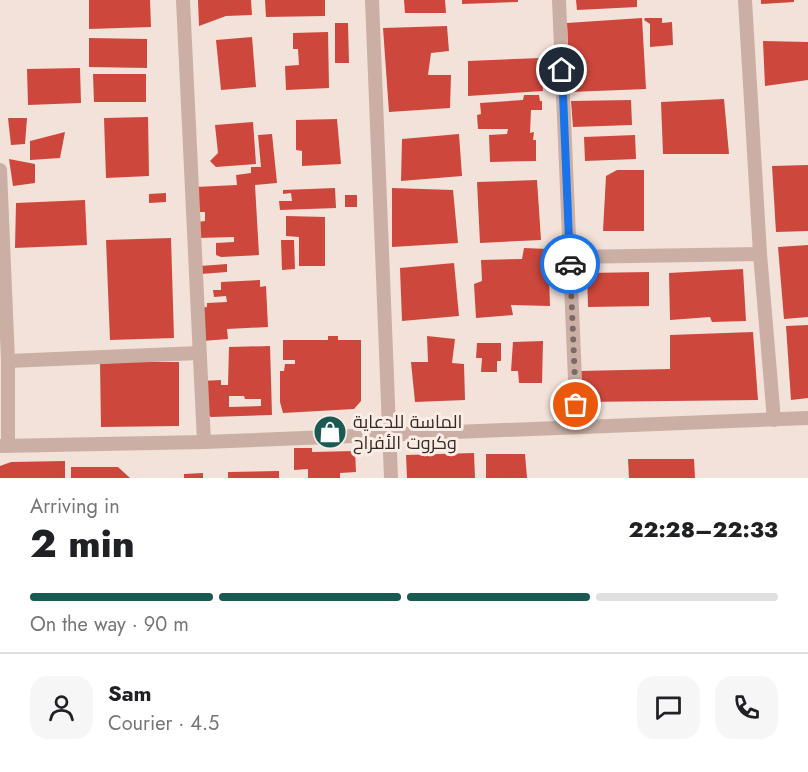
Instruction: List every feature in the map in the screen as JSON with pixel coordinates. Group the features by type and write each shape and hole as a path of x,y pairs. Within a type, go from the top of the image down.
{"street":[{"path":"183,0 204,442"},
{"path":"372,0 391,478"},
{"path":"559,0 577,427"},
{"path":"745,0 760,254 774,420"},
{"path":"0,170 8,361 4,446 204,442 808,418"},
{"path":"570,257 760,254"},
{"path":"8,361 199,353"}],"building":[{"path":"89,0 150,0 151,27 89,29"},
{"path":"198,0 251,0 252,15 226,16 199,26"},
{"path":"265,0 325,0 325,16 266,17"},
{"path":"404,0 445,0 446,13 405,13"},
{"path":"462,0 518,0 518,2 462,4"},
{"path":"576,0 637,0 637,7 577,10"},
{"path":"761,0 794,0 794,2 761,4"},
{"path":"642,18 646,89 570,92 567,23"},
{"path":"645,18 662,18 662,23 672,22 673,45 650,47 650,24 644,20"},
{"path":"335,23 348,23 349,63 335,63"},
{"path":"447,26 449,51 431,53 428,75 451,75 450,108 389,112 383,28"},
{"path":"328,32 329,88 286,90 285,66 299,65 298,49 293,49 293,33"},
{"path":"252,37 256,87 221,90 216,40"},
{"path":"89,38 147,39 147,68 89,67"},
{"path":"763,41 808,42 808,80 765,86"},
{"path":"541,58 543,91 468,96 468,61"},
{"path":"80,68 81,103 28,105 27,69"},
{"path":"93,74 146,74 146,102 94,102"},
{"path":"524,95 539,95 542,101 542,110 531,110 530,133 534,132 533,140 536,140 536,161 490,162 489,135 507,134 508,129 478,129 477,115 481,114 480,103 523,100"},
{"path":"724,99 729,154 663,154 661,102"},
{"path":"631,100 632,125 573,127 571,101"},
{"path":"148,117 149,176 106,178 104,118"},
{"path":"8,118 27,118 25,144 11,145"},
{"path":"337,119 341,164 302,166 302,151 296,150 296,120"},
{"path":"253,122 256,164 216,167 210,161 218,153 215,125"},
{"path":"65,132 60,158 30,160 30,141"},
{"path":"272,134 277,183 255,185 259,255 221,257 216,255 216,243 234,242 234,237 198,238 197,222 205,221 205,212 196,212 195,187 237,185 236,175 251,173 251,167 261,167 258,135"},
{"path":"459,134 462,176 401,181 402,139"},
{"path":"635,135 636,159 585,161 584,137"},
{"path":"9,159 35,164 35,183 13,186"},
{"path":"808,165 808,231 776,232 772,166"},
{"path":"617,170 644,170 644,231 603,231 606,176"},
{"path":"537,180 541,240 480,243 477,182"},
{"path":"335,188 336,208 280,210 279,201 292,201 291,193 283,194 283,190"},
{"path":"392,188 453,190 458,243 392,247"},
{"path":"166,193 166,202 149,203 149,194"},
{"path":"345,195 357,195 357,207 345,207"},
{"path":"85,200 87,245 15,248 16,203"},
{"path":"286,216 325,217 325,266 299,266 299,237 286,236"},
{"path":"171,238 174,338 110,340 106,240"},
{"path":"281,240 294,240 295,269 282,270"},
{"path":"808,245 808,317 784,319 778,247"},
{"path":"524,248 548,249 550,306 511,305 513,315 476,318 474,284 482,281 481,260 522,259"},
{"path":"454,263 459,316 402,321 400,268"},
{"path":"227,264 227,272 201,274 200,266"},
{"path":"743,269 746,321 712,322 710,317 670,320 669,273"},
{"path":"649,272 649,306 588,307 587,273"},
{"path":"260,280 260,287 266,286 268,327 227,329 228,339 202,341 200,308 207,307 207,303 227,302 226,296 214,297 213,290 221,290 221,282"},
{"path":"808,325 808,398 791,400 786,326"},
{"path":"753,332 758,400 580,402 579,371 670,369 670,335"},
{"path":"328,336 338,336 338,340 361,340 361,401 354,409 283,413 280,402 280,371 284,371 285,364 295,364 295,360 283,360 283,340 328,340"},
{"path":"427,336 455,339 452,363 464,364 465,400 415,402 411,362 428,362"},
{"path":"543,341 542,383 519,383 518,371 511,371 513,342"},
{"path":"477,343 501,343 501,361 497,361 497,372 481,372 482,358 476,358"},
{"path":"270,346 272,415 211,417 203,412 201,381 221,380 221,385 228,385 229,347","holes":["229,396 244,396 245,399 261,399 261,406 229,407"]},
{"path":"100,362 179,362 179,426 101,427"},
{"path":"294,448 312,448 312,452 355,451 356,472 340,473 340,478 308,478 308,469 294,470"},
{"path":"474,453 475,478 407,478 406,455"},
{"path":"486,454 525,454 527,478 486,478"},
{"path":"628,459 694,459 695,478 629,478"},
{"path":"65,461 65,478 0,478 0,466 11,462"},
{"path":"71,467 118,467 130,478 71,478"},
{"path":"279,471 279,478 228,478 228,472"},
{"path":"203,473 203,478 184,478 184,474"}],"way so far":[{"path":"570,264 576,405"}],"place":[{"name":"الماسة للدعاية وكروت الأفراح","path":"330,432"}],"route":[{"path":"562,70 570,264"}]}
